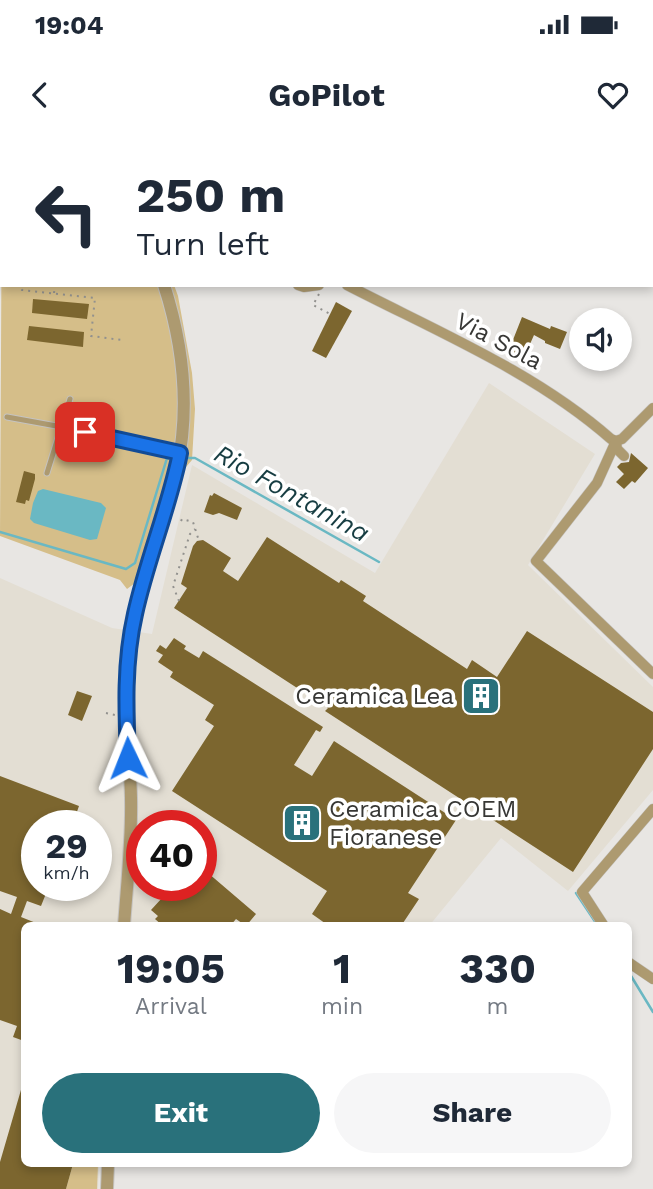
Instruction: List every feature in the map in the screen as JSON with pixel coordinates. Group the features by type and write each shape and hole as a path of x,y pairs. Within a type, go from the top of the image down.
{"street":[{"path":"124,922 131,829 127,667 135,614 180,453 183,373 175,325 164,287"},
{"name":"Via Sola","path":"351,287 538,386 582,413 616,441"},
{"path":"653,408 622,439 616,441 597,483 536,561 653,674"},
{"path":"616,441 617,449 624,456"},
{"path":"601,922 582,892 653,809"},
{"path":"632,965 653,979"},
{"path":"107,1189 108,1167"}],"lane":[{"path":"47,473 71,399"},
{"path":"7,417 180,453"}],"path":[{"path":"18,287 22,290 95,298 91,336 122,340"},
{"path":"54,294 55,287"},
{"path":"319,287 320,292 313,305 330,314"},
{"path":"181,521 193,522 199,541"},
{"path":"179,601 173,586 190,534 195,529"},
{"path":"106,713 120,716"}],"shaded area":[{"path":"1,287 175,287 192,373 195,409 192,460 174,481 147,574 127,589 120,580 0,536"},
{"path":"489,383 595,454 528,565 653,687 653,790 568,891 501,838 432,922 21,922 21,1167 99,1167 98,1189 0,1189 0,578 112,628 152,634 192,465 375,573"},
{"path":"72,1167 98,1167 97,1189 66,1189"}],"water":[{"path":"43,489 101,503 106,508 97,539 90,540 34,523 30,519 33,503 38,491"}],"building":[{"path":"33,299 89,304 87,319 32,313"},
{"path":"336,302 352,311 326,358 312,351"},
{"path":"522,317 550,329 551,326 567,332 560,349 534,335 523,360 513,356 515,353 509,350"},
{"path":"29,326 84,332 83,347 27,340"},
{"path":"631,453 648,468 635,483 632,481 624,489 616,482 624,474 617,467 621,463 629,462"},
{"path":"24,471 35,474 29,501 26,500 25,504 16,502"},
{"path":"214,493 242,508 237,520 219,513 213,515 204,512 210,495"},
{"name":"Ceramica Lea","path":"267,537 339,583 341,580 366,596 363,601 467,669 472,660 497,677 527,631 653,712 653,749 573,872 325,711 328,708 174,608 187,588 181,584 197,541 203,540 231,558 223,571 238,581"},
{"name":"Ceramica COEM Fioranese","path":"174,638 186,646 184,649 199,658 203,651 323,727 320,732 316,730 294,765 312,776 334,741 456,820 408,893 419,899 404,922 323,922 312,914 327,891 217,820 217,810 201,810 172,791 214,726 205,720 214,705 170,677 173,672 158,662 163,655 156,651 160,645 166,649"},
{"path":"77,691 92,696 82,721 68,715"},
{"path":"0,776 79,806 78,810 21,810 21,901 27,901 21,917 34,922 21,922 21,1040 13,1037 17,1026 0,1020 0,909 11,914 17,897 0,891"},
{"path":"217,881 256,914 249,922 236,919 233,922 158,922 155,919 158,916 151,910 159,901 217,901"},
{"path":"27,901 43,901 41,906"},
{"path":"21,1090 21,1167 72,1167 66,1189 0,1189 0,1162"}],"waterway":[{"name":"Rio Fontanina","path":"0,532 126,569 135,563 167,458 171,458"},
{"name":"Rio Fontanina","path":"186,458 195,458 379,562"},
{"name":"Rio Fontanina","path":"576,893 595,922"},
{"name":"Rio Fontanina","path":"632,978 653,1012"}],"place":[{"name":"Ceramica Lea","path":"481,696"},
{"name":"Ceramica COEM Fioranese","path":"302,823"}],"route":[{"path":"85,432 180,453 168,503 138,601 129,643 126,684 128,758"}]}
